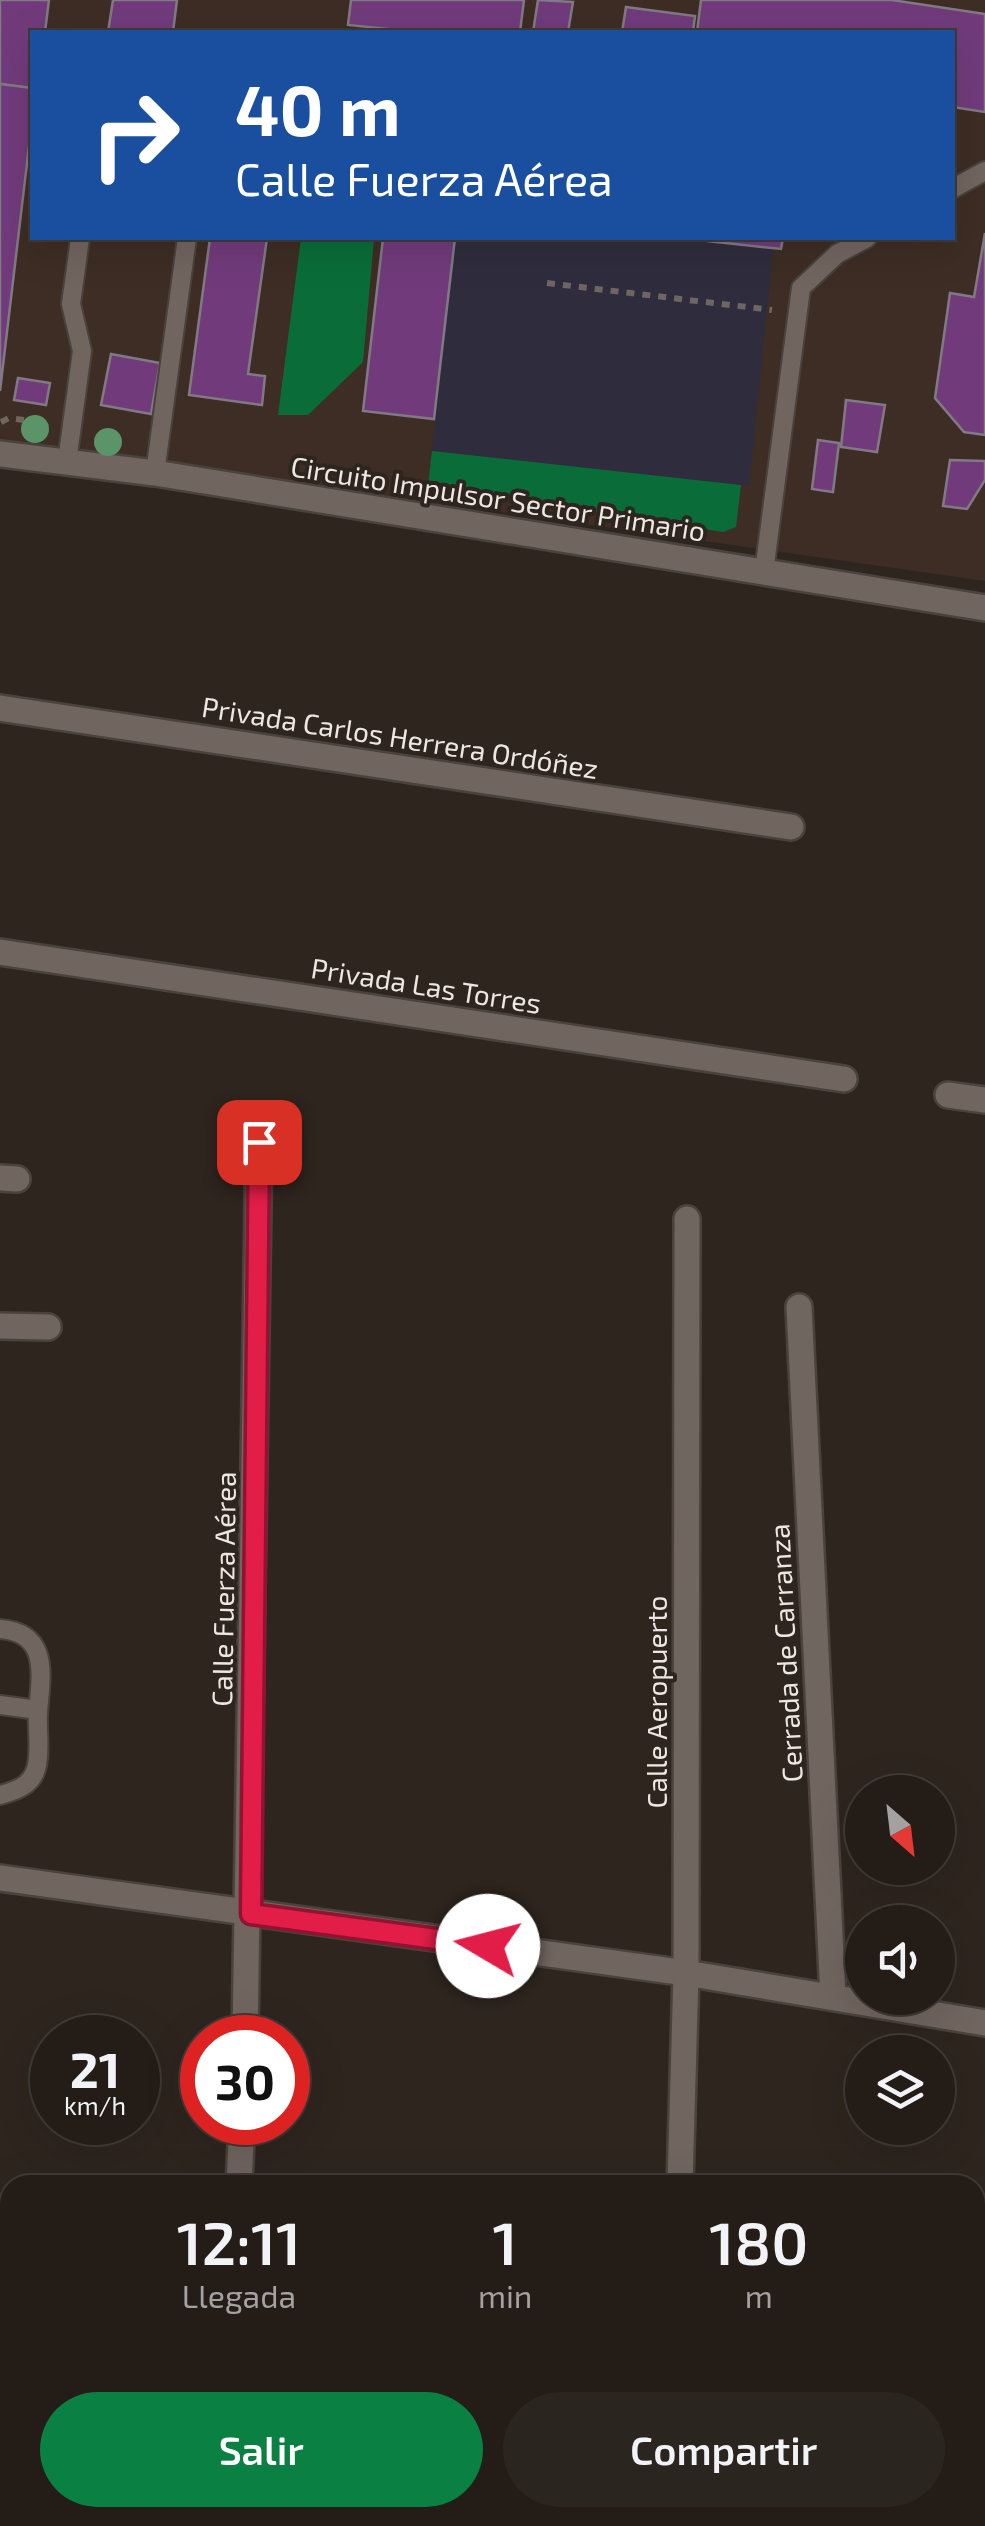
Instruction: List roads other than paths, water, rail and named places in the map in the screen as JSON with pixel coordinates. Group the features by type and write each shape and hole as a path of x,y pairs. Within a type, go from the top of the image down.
{"street":[{"name":"Circuito Impulsor Sector Primario","path":"0,454 155,474 985,608"},
{"name":"Privada Carlos Herrera Ordóñez","path":"0,708 791,827"},
{"name":"Privada Las Torres","path":"0,952 844,1079"},
{"path":"948,1095 985,1100"},
{"name":"Calle Fuerza Aérea","path":"247,2015 259,1142"},
{"name":"Calle Aeropuerto","path":"680,2175 686,1973 687,1219"},
{"name":"Cerrada de Carranza","path":"799,1307 834,1996"},
{"path":"0,1326 48,1327"},
{"path":"0,1878 686,1973 985,2023"},
{"path":"239,2175 241,2145"}],"lane":[{"path":"955,187 985,171"},
{"path":"67,462 82,351 71,304 80,240"},
{"path":"155,474 187,240"},
{"path":"764,572 801,288 837,254 863,240"},
{"path":"0,1628 13,1630 32,1644 44,1664 36,1771 20,1790 0,1795"},
{"path":"0,1704 38,1710"}]}
